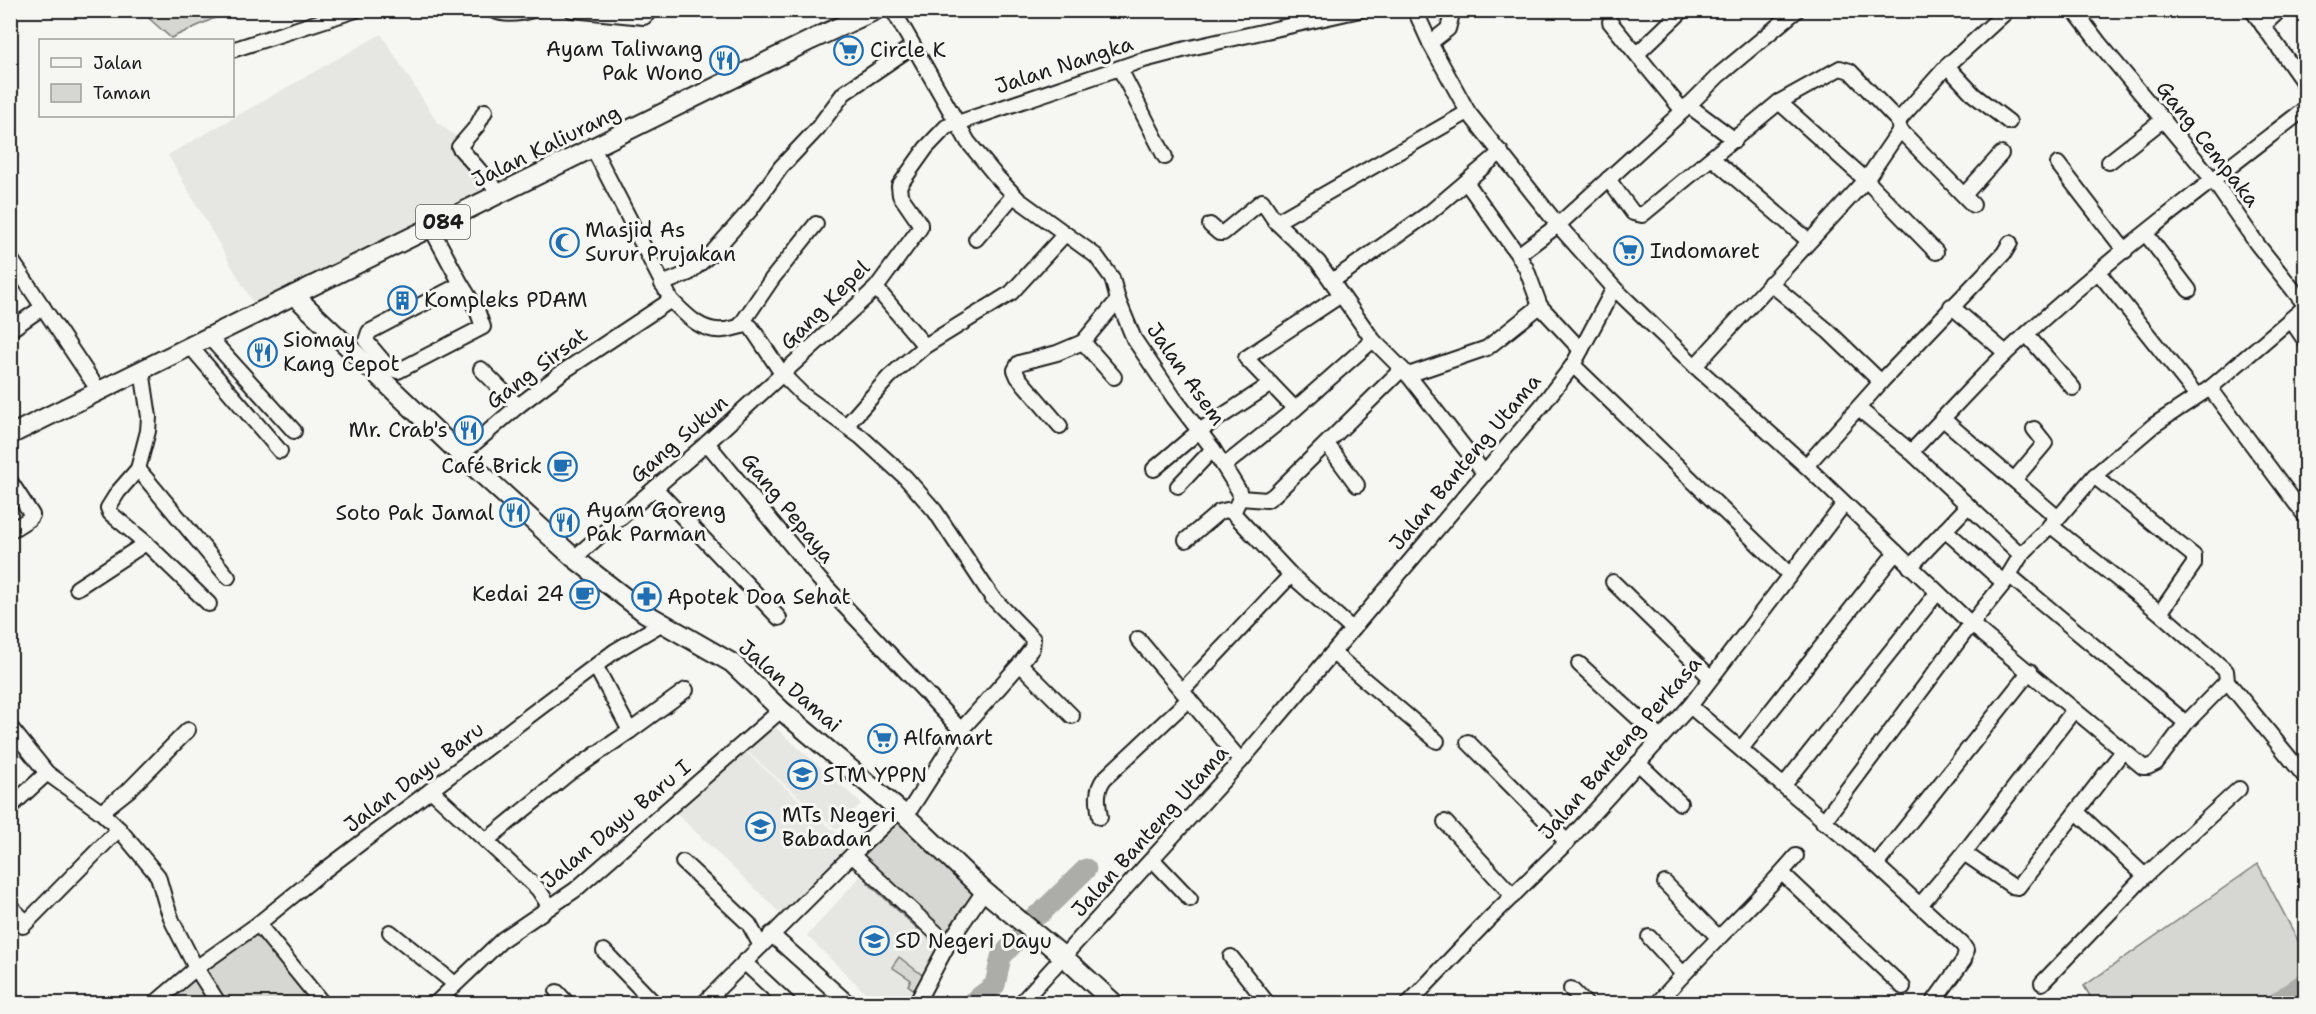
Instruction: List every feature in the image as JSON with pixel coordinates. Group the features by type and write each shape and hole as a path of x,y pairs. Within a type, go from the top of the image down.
{"main road":[{"name":"Jalan Kaliurang","path":"10,435 876,10"},
{"name":"Jalan Damai","path":"294,295 461,455 574,558 661,624 732,663 781,710 903,813 984,891 1064,957 1115,1004"}],"street":[{"path":"234,49 356,10"},
{"path":"492,10 500,14 533,10"},
{"path":"572,10 644,17 651,10"},
{"name":"Jalan Asem","path":"893,10 968,142 1013,196 1096,256 1115,290 1134,339 1213,448 1239,491 1240,498"},
{"name":"Jalan Nangka","path":"958,123 1190,48 1360,10"},
{"path":"1415,10 1430,43 1468,112 1558,225 1614,288 1695,366 1806,466 1971,624 2142,767 2148,768 2156,764 2186,723 2227,681"},
{"path":"1430,43 1448,29 1453,10"},
{"path":"1637,54 1683,10"},
{"path":"1518,255 1558,225 1719,75 1797,10"},
{"path":"1695,366 1866,180 1899,125 1947,66 2008,10"},
{"name":"Gang Cempaka","path":"2074,10 2098,43 2213,180 2257,244 2306,306"},
{"path":"2252,10 2306,87"},
{"path":"2263,26 2280,10"},
{"path":"1610,22 1685,108 1735,140"},
{"path":"662,284 689,273 712,253 751,209 782,167 817,129 844,93 913,46"},
{"path":"1947,66 1974,95 2009,122"},
{"path":"1120,69 1166,157"},
{"path":"1608,179 1633,213 1642,215 1713,159 1779,102 1833,70 1846,69 1968,200 2001,154"},
{"path":"1779,102 1866,180 1936,252"},
{"path":"1911,452 2006,353 2125,251 2306,108"},
{"path":"485,111 477,126 459,147 500,194"},
{"path":"1276,222 1468,112"},
{"path":"2109,162 2164,119"},
{"name":"Gang Kepel","path":"783,375 876,288 920,228 920,224 900,195 899,186 926,148 946,127 958,123"},
{"path":"593,148 671,300 688,317 704,327 716,331 740,326 751,327 783,375 905,477 935,512 992,597 1033,639 1032,648 961,730 903,813 852,855 703,1004"},
{"path":"1332,281 1428,214 1501,152"},
{"path":"1713,159 1809,241"},
{"path":"2058,164 2125,251"},
{"path":"1466,182 1526,268 1540,306 1581,350"},
{"path":"976,239 1013,196"},
{"path":"1210,225 1219,233 1223,233 1262,201 1276,222 1318,262 1373,340 1405,372 1485,474"},
{"path":"740,326 772,279 816,225"},
{"path":"431,228 477,310 484,324 482,328 398,371 389,368 366,341 369,332 461,284"},
{"path":"846,426 889,377 925,346 1011,293 1065,234"},
{"path":"2146,234 2189,290"},
{"path":"1806,466 1951,306 2004,253 2010,243"},
{"path":"10,258 99,391"},
{"path":"2099,273 2197,396"},
{"path":"1770,283 1828,331 1881,382"},
{"path":"876,288 925,346"},
{"name":"Jalan Banteng Utama","path":"1026,1001 1241,761 1485,474 1572,365 1614,288"},
{"path":"1060,426 1017,377 1015,370 1019,363 1057,353 1083,342 1115,290"},
{"path":"1295,409 1246,358 1341,295"},
{"name":"Gang Sirsat","path":"461,455 518,406 582,358 671,300"},
{"path":"1233,513 1240,498 1267,500 1405,372 1486,348 1540,306"},
{"path":"1951,306 2006,353"},
{"path":"1823,822 2006,579 2021,555 2094,476 2154,425 2210,388 2306,306"},
{"path":"10,330 44,307"},
{"path":"2291,320 2306,342"},
{"path":"2027,335 2073,388"},
{"path":"209,337 294,431"},
{"path":"1224,466 1295,409 1373,340"},
{"path":"1083,342 1114,377"},
{"path":"190,346 280,451"},
{"path":"1572,365 1790,575"},
{"path":"481,369 518,406"},
{"path":"142,370 149,424 138,469 109,505 109,511 209,603"},
{"name":"Gang Sukun","path":"574,558 783,375"},
{"path":"1154,469 1199,431 1271,384"},
{"path":"2210,388 2306,517"},
{"path":"1858,409 1911,452 2021,555"},
{"path":"1943,419 2014,480 2054,521 2226,671 2227,681 2306,778"},
{"path":"2014,480 2045,443 2034,429"},
{"name":"Gang Pepaya","path":"707,443 819,579 961,730"},
{"path":"1327,444 1357,485"},
{"path":"1178,486 1213,448"},
{"path":"138,469 228,577"},
{"path":"2094,476 2194,556 2194,564 2160,613"},
{"path":"10,481 31,517 10,531"},
{"path":"655,488 779,618"},
{"name":"Jalan Banteng Perkasa","path":"1408,1004 1567,842 1690,706 1844,504"},
{"path":"1910,567 1968,506"},
{"path":"1186,540 1222,510 1233,513 1291,575 1352,629"},
{"path":"1945,530 2186,723"},
{"path":"77,588 146,543"},
{"path":"1741,749 1896,552"},
{"path":"1101,817 1097,802 1100,785 1104,779 1185,695 1291,575"},
{"path":"1613,582 1711,678"},
{"path":"1784,785 1937,593"},
{"name":"Jalan Dayu Baru","path":"154,1004 196,968 258,924 317,876 615,651 661,624"},
{"path":"1137,639 1241,761"},
{"path":"1333,653 1437,741"},
{"path":"1020,664 1072,716"},
{"path":"1579,664 1660,738"},
{"path":"596,667 630,731"},
{"path":"1876,865 2030,671"},
{"path":"487,840 569,773 686,690"},
{"path":"1690,706 1876,865 1962,944 1966,950 1964,960 1932,1004"},
{"name":"Jalan Dayu Baru I","path":"431,790 538,889 550,907 575,890 781,710"},
{"path":"1920,905 1964,853 2074,710"},
{"path":"10,727 47,773 101,812 119,829 158,876 165,904 196,968 219,1004"},
{"path":"101,812 130,789 188,730"},
{"path":"1468,742 1567,842"},
{"path":"1964,853 2012,886 2018,887 2123,751"},
{"path":"1638,763 1680,803"},
{"path":"10,807 47,773"},
{"path":"2042,983 2145,876 2240,789"},
{"path":"2077,812 2145,876"},
{"path":"1445,822 1514,896"},
{"path":"10,906 25,924 119,829"},
{"path":"852,855 948,944"},
{"path":"1657,1004 1796,856"},
{"path":"1153,860 1190,899"},
{"path":"683,862 749,924 761,946"},
{"path":"1782,873 1904,987"},
{"path":"1665,883 1718,938"},
{"path":"916,1004 948,944 984,891"},
{"path":"435,1004 503,939 550,907"},
{"path":"258,924 323,1004"},
{"path":"390,932 454,984"},
{"path":"771,934 849,1004"},
{"path":"1649,937 1683,974"},
{"path":"604,951 655,1004"},
{"path":"1231,957 1268,1004"},
{"path":"744,962 789,1004"},
{"path":"1571,989 1586,1004"},
{"path":"557,992 568,1004"}],"shaded area":[{"path":"381,34 437,122 458,138 497,191 257,310 168,155"},
{"name":"STM YPPN","path":"769,722 861,803 837,830 743,748"},
{"name":"MTs Negeri Babadan","path":"741,748 851,846 782,915 672,809"},
{"name":"SD Negeri Dayu","path":"864,872 942,945 912,1003 876,1003 807,936"}],"green space":[{"path":"147,11 230,11 171,38 143,13"},
{"path":"900,813 981,893 947,942 853,854"},
{"path":"2258,864 2305,954 2305,1003 2094,1003 2084,986"},
{"path":"873,876 924,924 918,929 868,883"},
{"path":"258,924 317,1004 153,1004"},
{"path":"899,957 926,978 918,993 908,985 911,980 892,967"}],"waterway":[{"path":"1030,920 1042,912 1086,869"},
{"path":"970,1004 995,985 1001,957 1023,933"},
{"path":"2275,1004 2306,982"}],"place":[{"name":"Circle K","path":"849,50"},
{"name":"Ayam Taliwang Pak Wono","path":"724,61"},
{"name":"Masjid As Surur Prujakan","path":"564,242"},
{"name":"Indomaret","path":"1629,251"},
{"name":"Kompleks PDAM","path":"403,300"},
{"name":"Siomay Kang Cepot","path":"262,352"},
{"name":"Mr. Crab's","path":"469,430"},
{"name":"Café Brick","path":"563,466"},
{"name":"Soto Pak Jamal","path":"515,513"},
{"name":"Ayam Goreng Pak Parman","path":"565,522"},
{"name":"Kedai 24","path":"585,594"},
{"name":"Apotek Doa Sehat","path":"646,597"},
{"name":"Alfamart","path":"882,738"},
{"name":"STM YPPN","path":"802,775"},
{"name":"MTs Negeri Babadan","path":"761,827"},
{"name":"SD Negeri Dayu","path":"874,941"}]}
